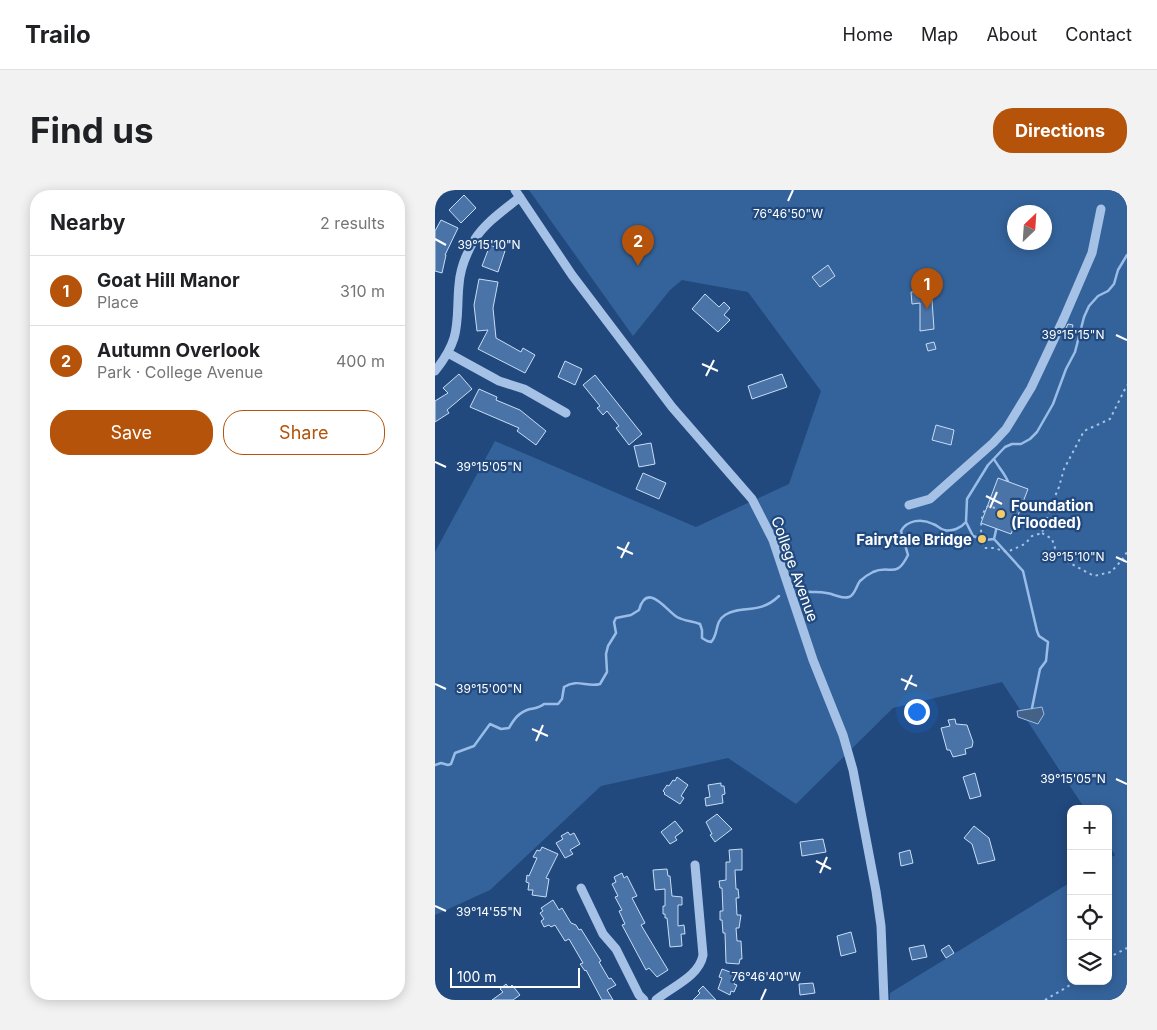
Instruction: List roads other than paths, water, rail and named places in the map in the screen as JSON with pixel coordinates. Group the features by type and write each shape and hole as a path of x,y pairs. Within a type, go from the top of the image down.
{"street":[{"path":"435,371 448,353 457,325 459,284 463,265 469,250 486,225 517,194"},
{"name":"College Avenue","path":"517,194 572,275 672,407 752,499 773,540 813,660 843,735 853,770 877,891 882,943 884,1000"},
{"path":"909,505 930,498 993,443 1006,429 1031,388 1064,318 1091,253 1101,210"},
{"path":"448,353 499,382 524,389 566,413"},
{"path":"656,1000 696,971 702,961 695,865"},
{"path":"581,888 603,934 613,943 643,1000"}],"waterway":[{"path":"803,591 826,593 843,598 849,597 860,581 868,575 879,570 896,569 904,563 908,555 901,531 907,524 915,521 924,521 950,530 959,528 966,522 967,499 988,465 1005,447 1012,444 1021,444 1037,432 1053,404 1066,369 1075,352 1084,317 1089,306 1098,296 1108,291 1114,284 1118,270 1127,255"},
{"path":"994,459 1009,484"},
{"path":"966,522 973,536 985,540 994,539 1023,571 1037,631 1039,636 1048,642 1046,661 1040,669 1032,708"},
{"path":"994,539 997,526"},
{"path":"435,765 441,763 451,764 455,753 474,746 490,724 501,729 509,728 517,716 526,710 544,704 558,704 562,699 564,687 569,684 600,684 607,672 606,654 608,646 616,633 614,622 616,618 631,615 639,610 642,602 647,598 657,600 677,617 700,624 702,638 711,642 719,621 725,615 738,610 764,606 779,596"}],"place":[{"name":"Autumn Overlook","path":"638,266"},
{"name":"Goat Hill Manor","path":"927,309"},
{"name":"Foundation (Flooded)","path":"1001,514"},
{"name":"Fairytale Bridge","path":"982,539"}]}
